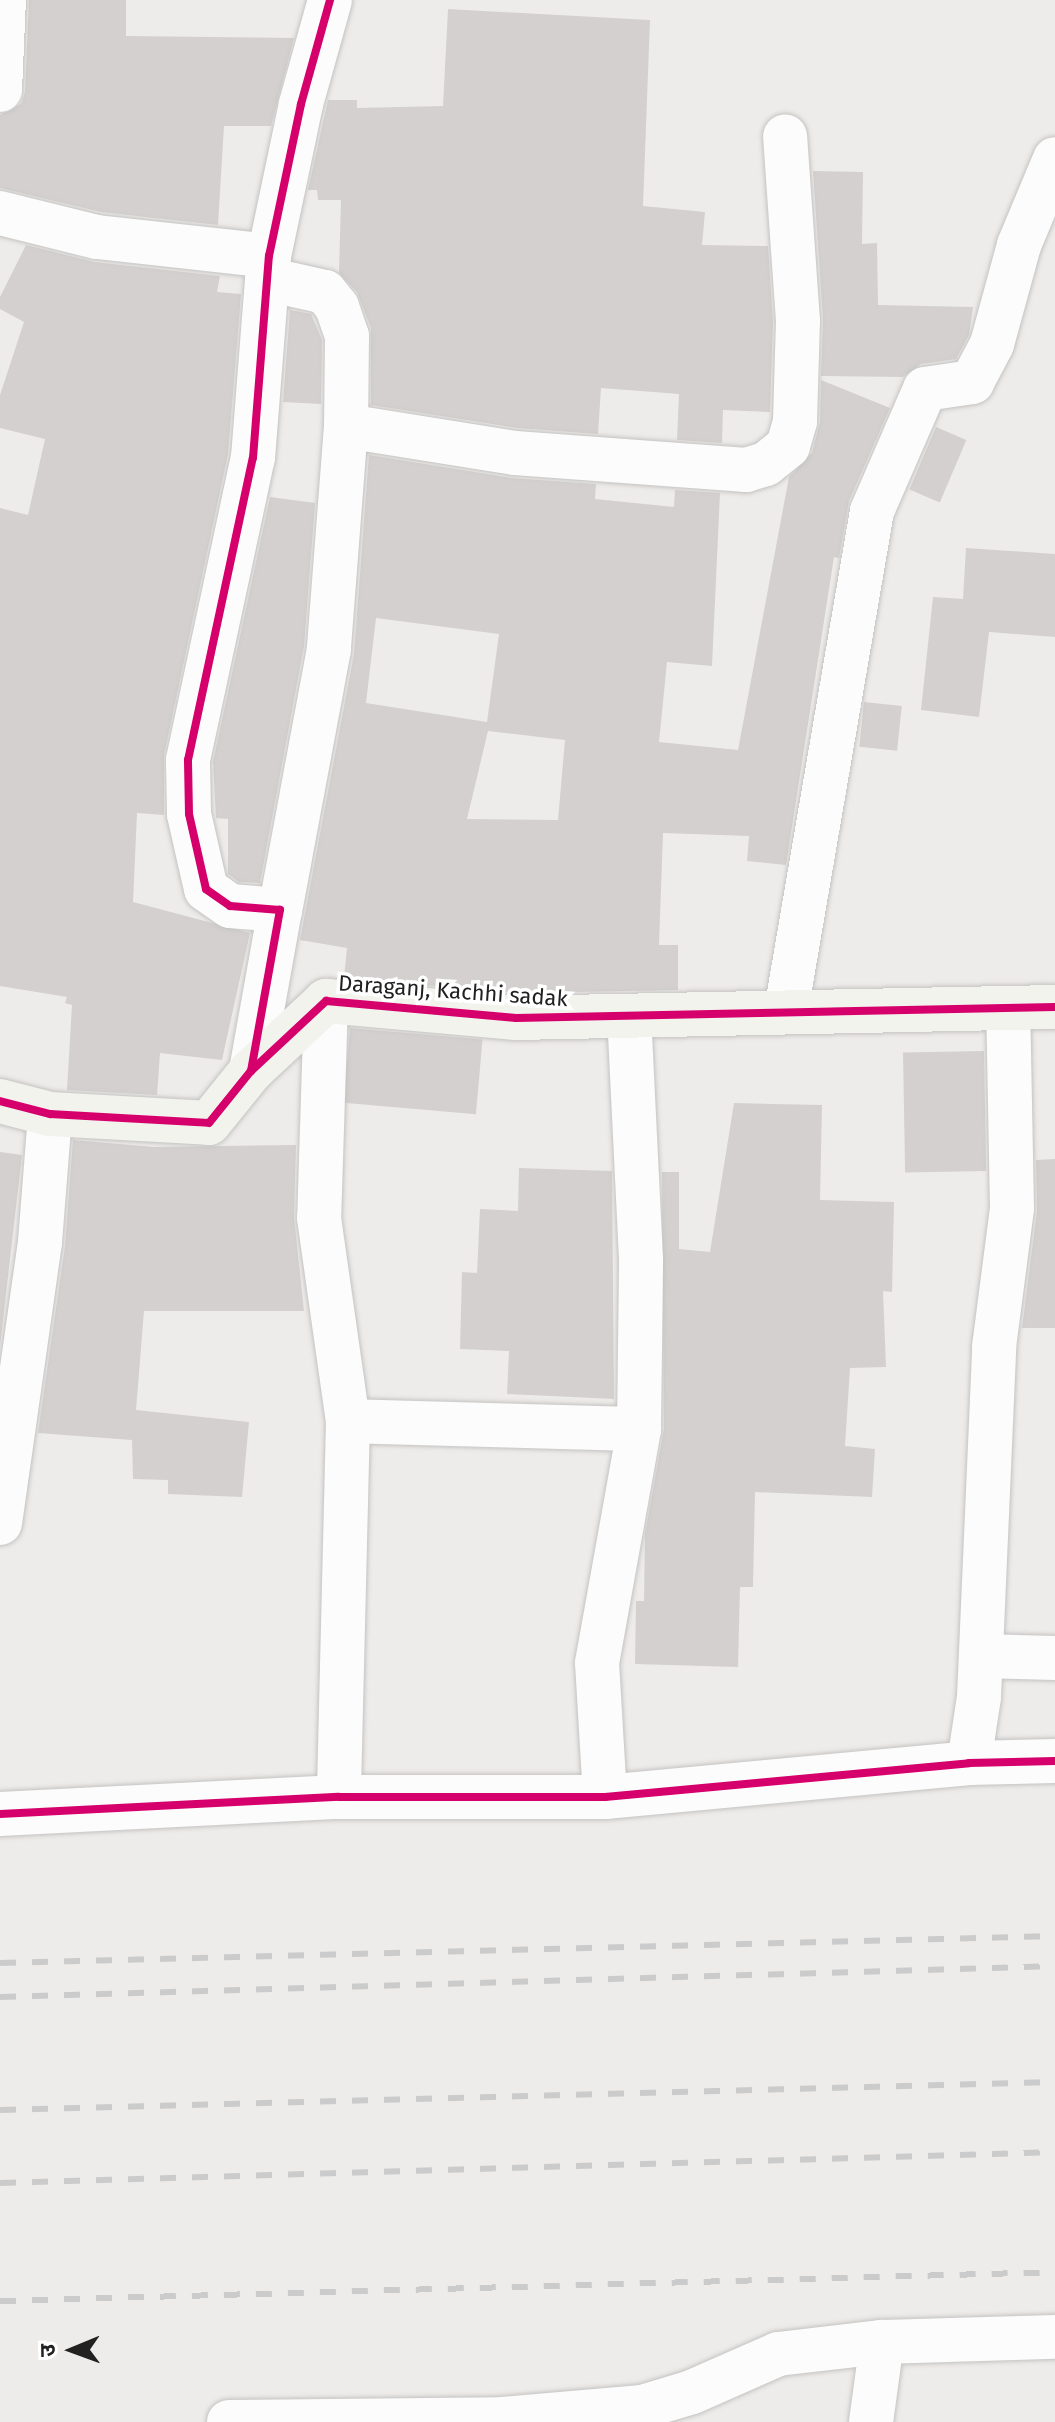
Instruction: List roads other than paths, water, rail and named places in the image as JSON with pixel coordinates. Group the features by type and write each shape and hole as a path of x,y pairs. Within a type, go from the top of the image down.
{"street":[{"path":"0,90 4,0"},
{"path":"280,910 230,906 206,889 189,795 190,740 253,458 268,268 301,104 330,0"},
{"path":"346,426 515,453 746,470 766,464 788,446 795,421 798,321 785,136"},
{"path":"786,1011 872,511 925,389 972,382 992,344 1019,245 1055,159"},
{"path":"0,213 97,237 268,268 325,292 337,307 347,336 346,426 329,649 251,1071"},
{"path":"326,1001 319,1218 348,1421 339,1797"},
{"name":"Daraganj, Kachhi sadak","path":"0,1101 50,1114 209,1123 251,1071 326,1001 516,1018 1055,1007"},
{"path":"969,1763 981,1656 994,1347 1012,1208 1008,1008"},
{"path":"605,1797 597,1663 639,1429 641,1259 629,1017"},
{"path":"0,1523 40,1242 50,1114"},
{"path":"348,1421 639,1429"},
{"path":"981,1656 1055,1658"},
{"path":"0,1814 339,1797 605,1797 969,1763 1055,1761"},
{"path":"229,2422 552,2417 642,2407 692,2392 778,2354 882,2342 1055,2337"},
{"path":"871,2422 882,2342"}],"railway":[{"path":"0,1963 1055,1936"},
{"path":"0,1997 1055,1966"},
{"path":"0,2110 1055,2082"},
{"path":"0,2183 1055,2152"},
{"path":"0,2301 1055,2272"}]}
